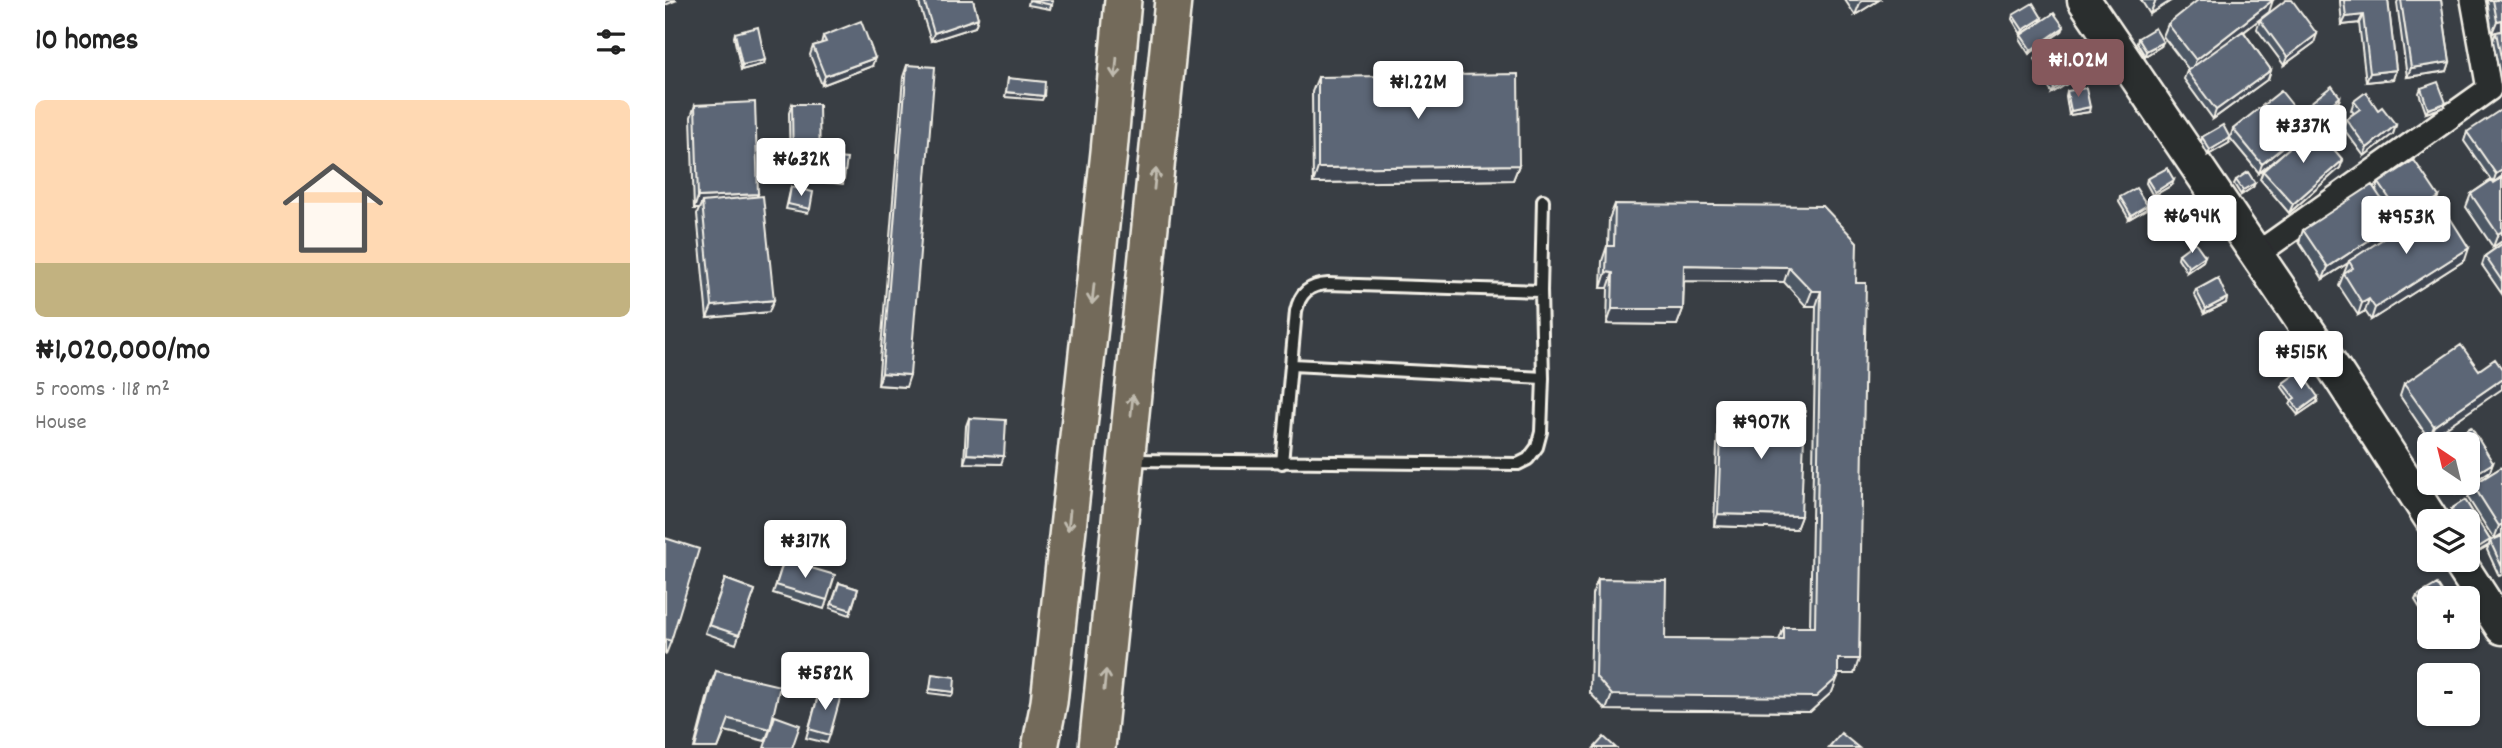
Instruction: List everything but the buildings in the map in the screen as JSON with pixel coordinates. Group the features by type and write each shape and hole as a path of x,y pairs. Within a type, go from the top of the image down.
{"main road":[{"path":"1040,748 1050,688 1109,152 1123,0"},
{"path":"1097,748 1173,0"},
{"path":"2084,0 2257,254 2424,509"},
{"path":"2466,572 2502,628"}],"street":[{"path":"2257,254 2496,92 2473,0"}],"lane":[{"path":"1127,460 1518,464 1528,459 1537,447 1541,432 1543,200"},
{"path":"1282,463 1298,300 1303,292 1315,284 1541,291"},
{"path":"1292,365 1543,378"}]}
